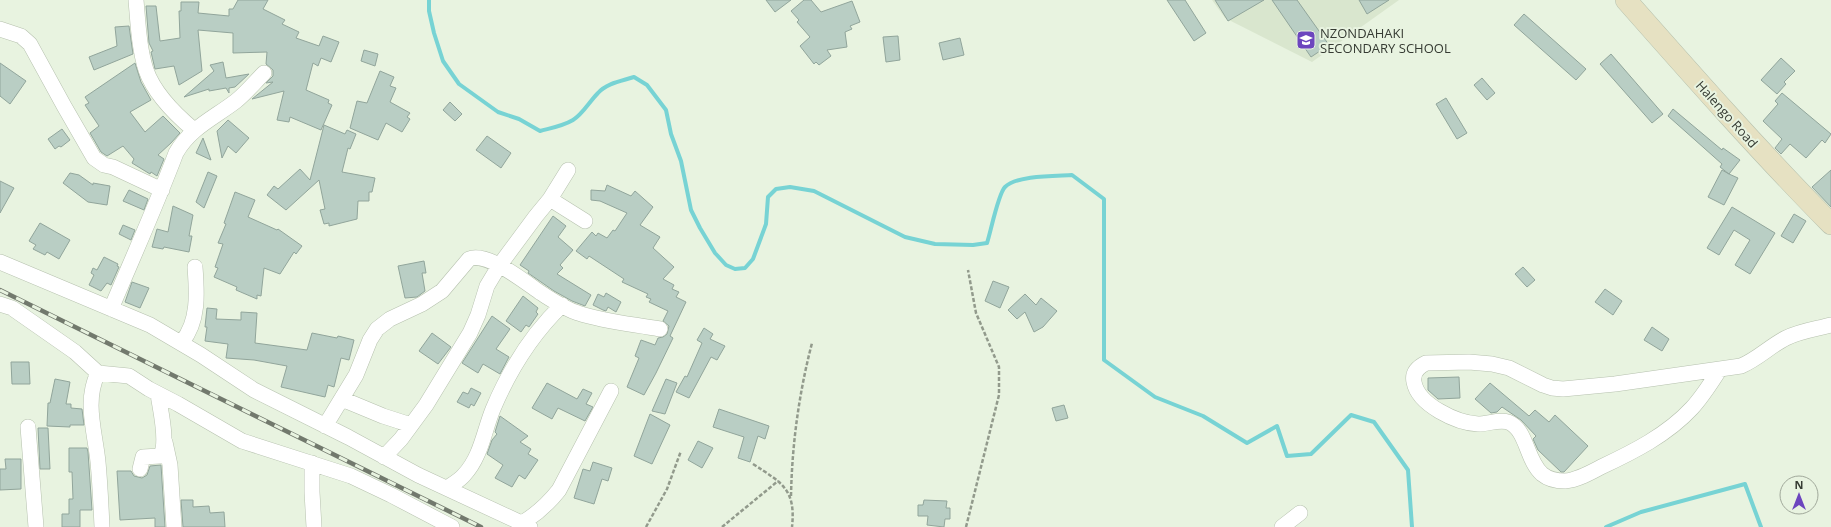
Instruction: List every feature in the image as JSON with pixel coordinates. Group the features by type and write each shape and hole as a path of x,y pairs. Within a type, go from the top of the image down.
{"street":[{"path":"136,0 143,57 147,72 159,93 194,130"},
{"name":"Halengo Road","path":"1626,0 1767,159 1831,224"},
{"path":"0,29 21,36 30,44 67,113 94,158 104,165 113,167 162,190"},
{"path":"112,309 176,153 183,140 194,130 237,100 264,73"},
{"path":"384,457 412,425 426,406 470,334 487,286 499,266 550,199 568,170"},
{"path":"550,199 585,221"},
{"path":"325,426 356,374 370,340 377,329 390,319 422,304 442,291 469,259 475,256 499,266 577,313 609,321 660,329"},
{"path":"0,262 150,325 182,342 254,390 348,437 384,457 526,525 548,504 559,490 611,391"},
{"path":"182,342 190,330 197,299 195,267"},
{"path":"0,304 12,308 75,352 98,374 129,376 242,441 275,453 312,463 350,476 391,494 452,527"},
{"path":"447,488 464,476 472,464 487,430 493,408 504,387 543,323 562,305"},
{"path":"1720,369 1704,394 1692,409 1652,441 1590,473 1566,480 1557,480 1542,474 1533,461 1519,429 1515,425 1501,421 1479,424 1458,421 1423,399 1415,387 1413,379 1415,372 1420,366 1432,362 1492,364 1509,368 1552,388 1615,384 1700,370 1729,368 1748,363 1776,344 1796,333 1831,325"},
{"path":"98,374 92,387 91,402 98,461 102,527"},
{"path":"158,394 164,441 170,466 174,527"},
{"path":"342,399 383,416 412,425"},
{"path":"28,427 36,527"},
{"path":"140,469 143,457 160,456 162,454 164,441"},
{"path":"312,463 314,527"},
{"path":"1282,527 1300,513"}],"path":[{"path":"966,527 999,395 1000,381 999,367 976,313 968,270"},
{"path":"792,527 793,511 791,496 793,451 800,400 812,343"},
{"path":"646,527 667,489 681,451"},
{"path":"753,464 778,481 791,496"},
{"path":"722,527 778,481"}],"shaded area":[{"name":"NZONDAHAKI SECONDARY SCHOOL","path":"1212,0 1399,0 1312,62 1225,18"}],"building":[{"path":"238,0 268,0 263,9 285,20 282,24 299,32 296,38 319,46 323,36 339,42 331,62 321,58 318,66 313,63 306,90 329,100 328,103 332,105 321,130 290,117 289,122 277,120 284,91 252,99 273,82 266,83 273,76 273,70 266,64 267,52 233,53 233,33 198,30 202,71 179,85 174,66 155,69 151,52 153,51 149,43 146,6 156,6 160,41 180,38 179,11 181,11 181,2 199,2 198,13 229,16 229,9 233,9"},
{"path":"766,0 791,0 775,12"},
{"path":"804,0 811,0 821,12 852,1 860,22 850,26 852,29 845,32 847,47 827,50 831,56 819,65 816,62 814,64 800,46 810,37 797,22 799,20 791,11"},
{"path":"1167,0 1185,0 1206,33 1194,41"},
{"path":"1215,0 1264,0 1228,21"},
{"path":"1272,0 1297,0 1329,45 1311,57"},
{"path":"1359,0 1389,0 1367,14"},
{"path":"1524,14 1586,69 1576,80 1514,25"},
{"path":"129,26 133,54 94,70 89,57 117,46 115,27"},
{"path":"898,36 900,60 886,62 883,37"},
{"path":"960,38 964,55 943,60 939,43"},
{"path":"364,50 378,54 375,66 361,61"},
{"path":"1611,54 1663,114 1652,123 1600,64"},
{"path":"1781,58 1795,71 1784,82 1786,84 1777,94 1761,80"},
{"path":"223,62 226,78 249,74 235,87 229,88 229,93 226,88 209,91 209,89 184,97 214,71 210,65"},
{"path":"0,63 26,81 10,104 0,96"},
{"path":"135,63 141,82 151,100 130,112 145,132 163,116 180,133 158,155 164,159 157,176 151,172 150,174 132,163 134,159 123,146 107,156 101,152 90,133 99,126 85,105 89,103 85,97"},
{"path":"380,71 394,77 390,86 396,88 390,102 410,113 407,117 410,119 402,132 386,123 378,140 350,128 357,101 367,103"},
{"path":"1482,78 1495,93 1487,100 1474,85"},
{"path":"1782,93 1831,134 1825,143 1822,140 1806,158 1790,144 1781,154 1775,148 1782,139 1763,121 1778,104 1775,101"},
{"path":"1446,98 1467,133 1457,139 1436,104"},
{"path":"450,102 462,114 455,121 443,110"},
{"path":"1673,109 1722,150 1723,148 1740,160 1729,174 1720,167 1722,164 1668,116"},
{"path":"228,120 249,138 236,153 228,146 222,158 217,131"},
{"path":"324,125 345,134 347,130 356,134 350,149 348,148 342,172 375,178 372,192 369,192 369,201 358,201 357,219 329,226 329,223 324,224 320,210 325,209 319,180 286,210 267,195 274,186 278,189 300,169 310,180"},
{"path":"62,129 70,140 61,147 59,146 55,149 48,139"},
{"path":"487,136 511,153 501,168 476,150"},
{"path":"203,138 211,160 196,153"},
{"path":"1722,170 1738,178 1724,205 1708,197"},
{"path":"1831,170 1831,207 1812,187"},
{"path":"208,172 217,176 204,208 196,202"},
{"path":"70,173 79,175 93,185 93,183 110,186 107,205 88,202 63,183"},
{"path":"0,181 14,188 0,213"},
{"path":"607,185 631,196 635,191 653,207 640,225 660,237 653,248 674,267 663,279 674,285 672,289 679,292 676,297 686,302 670,336 673,338 644,395 627,387 639,358 635,356 641,340 655,345 658,338 667,334 669,326 663,321 668,311 649,302 651,299 646,297 648,294 622,282 624,279 589,256 587,259 576,251 592,232 596,236 598,233 607,238 613,230 615,231 627,213 600,201 591,200 591,190 605,191"},
{"path":"129,190 148,199 144,210 123,201"},
{"path":"235,192 255,200 248,217 277,230 278,229 302,246 296,254 294,252 280,274 264,268 261,296 257,295 257,299 236,290 237,287 214,277 218,268 215,267 223,244 218,243 226,224 224,223"},
{"path":"173,206 193,215 189,236 192,236 189,252 164,247 163,249 152,247 157,229 168,232"},
{"path":"1732,207 1775,233 1750,274 1735,265 1750,240 1734,230 1719,255 1707,248"},
{"path":"1794,214 1806,221 1793,243 1781,236"},
{"path":"553,216 566,226 558,237 573,250 560,265 563,268 557,274 591,295 585,306 554,291 528,273 529,271 520,265"},
{"path":"40,223 70,240 59,259 47,252 45,255 33,249 36,245 29,241"},
{"path":"123,225 135,230 131,240 119,234"},
{"path":"104,257 118,264 117,266 119,267 111,285 107,283 101,291 89,285 94,275 91,273 93,268 97,270"},
{"path":"424,261 426,273 422,273 425,291 417,297 405,298 398,266"},
{"path":"1523,267 1535,280 1527,287 1515,274"},
{"path":"993,281 1009,287 1000,308 985,301"},
{"path":"132,282 149,288 140,308 125,302"},
{"path":"1605,289 1622,301 1613,315 1595,302"},
{"path":"606,293 621,302 616,312 608,307 606,311 593,305 598,294 604,297"},
{"path":"1025,294 1036,305 1041,298 1057,311 1043,327 1034,332 1025,312 1017,319 1008,310"},
{"path":"523,296 538,308 536,312 538,314 529,327 526,325 521,332 506,321"},
{"path":"207,308 217,309 216,319 241,320 241,312 257,313 255,343 307,350 312,333 337,338 338,336 354,340 349,360 341,358 334,387 328,385 325,397 281,387 287,366 254,360 226,358 228,344 205,341"},
{"path":"492,316 510,329 496,349 509,357 500,374 483,364 478,373 462,363"},
{"path":"1652,327 1669,339 1662,351 1644,340"},
{"path":"704,328 713,334 710,339 725,346 717,360 711,357 689,398 676,392 685,376 687,377 702,343 697,340"},
{"path":"432,333 451,347 438,364 419,351"},
{"path":"11,362 29,362 30,384 12,384"},
{"path":"1459,377 1460,398 1438,399 1428,390 1428,378"},
{"path":"55,379 70,382 66,404 71,404 71,408 82,409 84,425 70,425 70,427 47,426 48,403 50,403"},
{"path":"666,379 677,383 665,414 652,411"},
{"path":"547,383 577,399 583,389 592,393 586,404 593,407 585,421 558,408 552,419 532,408"},
{"path":"1490,383 1529,416 1535,410 1549,422 1555,415 1588,446 1564,472 1561,472 1538,450 1533,439 1536,436 1521,420 1502,407 1497,412 1491,413 1475,399"},
{"path":"471,388 481,393 474,406 471,404 469,408 457,402 463,392 468,394"},
{"path":"1064,405 1068,418 1056,421 1052,408"},
{"path":"719,409 769,426 765,439 758,436 750,462 738,458 744,437 713,427"},
{"path":"650,414 670,425 652,464 634,456"},
{"path":"500,416 528,436 520,442 531,449 528,454 538,460 525,479 519,475 512,487 495,478 503,465 487,454 492,440 497,434 495,432"},
{"path":"38,428 48,428 50,469 40,469"},
{"path":"698,441 713,448 702,468 688,460"},
{"path":"69,448 87,448 88,452 92,510 80,510 80,527 62,527 62,514 69,514 69,499 73,499 72,472 69,472"},
{"path":"5,459 21,459 21,489 0,490 0,469 6,469"},
{"path":"593,462 612,468 608,481 602,479 594,504 574,498 583,469 590,471"},
{"path":"161,465 165,527 155,527 155,518 120,520 117,471 131,471 134,476 142,478 147,475 150,466"},
{"path":"181,500 193,500 193,507 209,506 210,513 224,512 225,527 183,527"},
{"path":"924,500 947,501 946,508 950,508 950,519 945,519 944,527 927,525 928,516 918,516 918,505 923,505"}],"waterway":[{"path":"429,0 429,11 434,33 443,61 459,84 498,112 519,119 540,131 573,120 580,115 598,93 610,85 634,77 647,85 666,110 671,134 681,161 691,210 715,253 726,265 735,269 745,268 753,259 766,224 768,197 776,189 790,187 814,191 905,237 935,244 973,245 987,243 997,205 1005,187 1018,180 1027,178 1072,175 1104,199 1104,360 1155,397 1203,416 1247,443 1277,426 1287,456 1311,454 1351,415 1374,422 1408,470 1412,527"},
{"path":"1606,527 1641,512 1745,484 1761,527"}],"railway":[{"path":"0,290 481,527"}],"place":[{"name":"NZONDAHAKI SECONDARY SCHOOL","path":"1306,40"}]}
